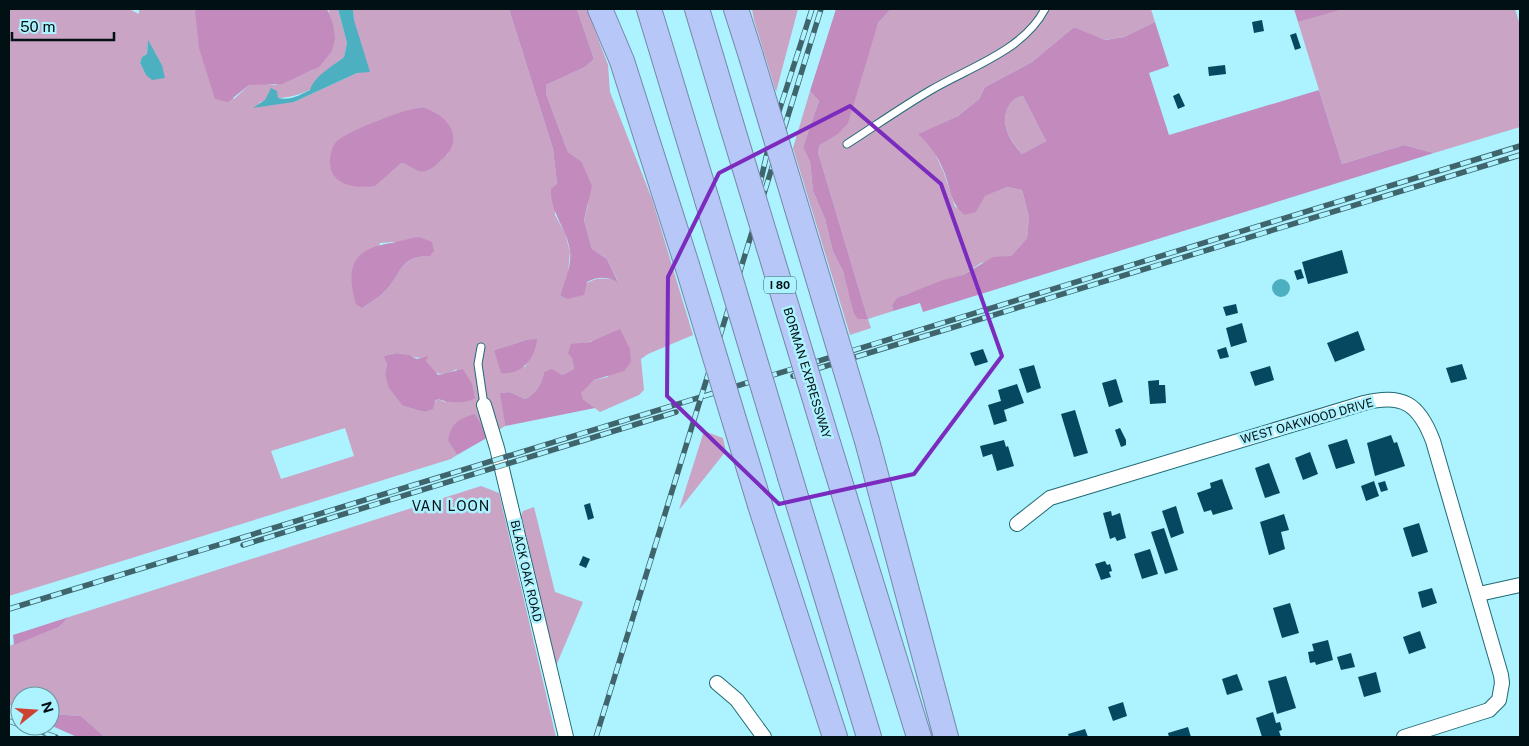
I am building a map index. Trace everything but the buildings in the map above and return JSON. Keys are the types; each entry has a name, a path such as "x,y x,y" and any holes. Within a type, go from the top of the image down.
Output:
{"highway":[{"path":"600,9 622,61"},
{"path":"607,9 688,265 760,505 835,737"},
{"path":"649,9 870,737"},
{"name":"BORMAN EXPRESSWAY","path":"696,9 919,737"},
{"path":"736,9 867,442 946,737"}],"street":[{"name":"WEST OAKWOOD DRIVE","path":"1017,524 1050,498 1364,403 1383,399 1400,400 1417,411 1429,431 1479,594 1502,683 1495,705 1481,713 1404,737"},
{"name":"BLACK OAK ROAD","path":"484,405 497,448 566,737"},
{"path":"1479,594 1520,585"},
{"path":"717,683 737,700 764,737"}],"lane":[{"path":"847,144 930,90 1017,42 1035,26 1045,9"},
{"path":"481,347 478,364 484,405"}],"highlighted area":[{"path":"850,106 941,184 1002,356 914,474 779,504 667,396 668,277 719,173"}],"shaded area":[{"path":"9,9 129,9 139,14 139,9 197,9 195,12 234,99 249,85 255,83 275,85 313,70 329,11 327,9 338,9 347,43 344,57 320,76 311,89 297,95 258,103 294,102 357,73 353,9 509,9 553,149 557,184 555,215 565,233 570,252 568,273 560,296 567,299 590,281 609,279 618,281 607,259 592,249 584,220 588,205 581,161 568,152 546,94 546,85 585,67 594,59 577,9 587,9 608,65 610,92 652,199 693,335 648,354 641,359 644,390 639,395 600,412 583,399 580,393 594,380 608,377 600,339 580,344 571,344 574,369 562,375 544,372 538,388 525,399 510,392 501,393 505,426 485,439 486,433 448,441 457,455 451,459 9,596","holes":["148,41 162,65 146,75 140,63 142,57 147,54","423,107 436,113 448,154 426,171 401,163 336,178 330,166 376,123","394,242 430,256 420,257 407,262 384,292 362,308 380,243","526,340 530,358 525,367 494,350","397,353 423,358 427,357 426,361 429,366 439,374 457,369 445,402 438,399 424,412 403,406 385,374 387,364 383,356","345,428 354,456 281,479 271,451"]},
{"path":"197,9 327,9 333,24 335,38 332,51 319,67 282,84 249,85 228,102 215,99 199,48 195,11"},
{"path":"509,9 577,9 594,59 585,67 546,85 546,94 568,152 581,161 592,186 584,220 592,249 607,259 618,282 603,278 591,280 587,282 584,295 567,299 560,296 569,268 570,251 566,235 551,198 551,189 557,184 553,149"},
{"path":"752,9 798,9 776,92 754,20"},
{"path":"836,9 891,9 878,23 848,123 837,135 820,145 818,152 868,319 858,319 854,314 843,271 833,252 825,219 813,191 810,162 803,147 819,101 810,91"},
{"path":"891,9 1151,9 1155,22 1124,37 1104,40 1074,27 1032,62 985,87 979,99 958,116 919,134 932,147 944,173 955,207 976,212 984,196 1007,187 1022,190 1029,217 1027,238 1011,256 981,263 963,275 904,295 892,305 893,311 868,319 818,152 820,145 837,135 878,23"},
{"path":"1294,9 1339,9 1339,10 1298,22"},
{"path":"1339,9 1515,9 1520,25 1520,127 1434,153 1404,145 1342,164 1298,22"},
{"path":"1155,22 1169,66 1149,73 1169,135 1319,90 1342,164 1404,145 1434,153 923,312 920,303 893,311 892,305 897,298 943,280 963,275 993,257 1011,256 1027,238 1029,217 1022,190 1007,187 985,196 976,212 965,215 956,206 937,157 918,134 958,116 979,99 985,87 1032,62 1074,27 1105,40 1124,37","holes":["1023,96 1046,141 1022,154 1018,149 1010,137 1005,124 1007,110 1014,100"]},
{"path":"810,91 819,101 803,147 810,162 813,191 825,219 833,252 843,271 849,292 868,319 871,328 850,335 793,148"},
{"path":"1023,96 1046,141 1022,154 1010,137 1005,124 1005,117 1011,102"},
{"path":"423,107 441,116 452,130 452,146 447,154 433,167 423,172 401,163 375,186 367,187 351,186 338,180 333,175 330,159 333,147 337,141 378,121 404,111"},
{"path":"419,237 432,242 434,251 430,256 420,257 407,262 387,289 375,299 362,308 356,304 352,270 355,262 361,255 368,249"},
{"path":"620,329 630,349 631,362 624,371 594,380 581,393 583,399 595,408 505,426 500,393 510,392 525,399 538,388 544,372 552,369 562,375 574,369 572,358 568,353 571,344 590,342"},
{"path":"537,339 533,353 526,364 515,371 501,373 494,350 526,340"},
{"path":"397,353 409,355 417,359 428,356 426,361 438,375 463,369 472,384 475,398 457,402 438,399 435,401 433,409 424,412 403,406 389,388 385,374 387,364 383,356"},
{"path":"475,414 486,433 485,439 457,455 448,441 451,430 460,420"},
{"path":"704,431 723,438 726,451 679,510"},
{"path":"481,486 499,493 556,737 105,737 81,716 60,715 60,686 10,686 9,705 9,646 59,627 69,617"},
{"path":"534,507 555,592 583,602 553,673 520,518 523,511"},
{"path":"69,617 59,627 14,645 13,635"},
{"path":"60,715 81,716 105,737 77,737 60,729"}],"water":[{"path":"338,9 353,9 354,20 370,72 357,73 294,102 253,108 265,100 271,88 277,91 278,98 282,99 295,97 310,90 315,80 344,57 347,43"},
{"path":"148,40 162,65 165,78 152,80 146,75 140,63 142,57 147,54"},
{"path":"1277,279 1285,279 1290,284 1288,295 1277,297 1272,292 1272,284"}],"railway":[{"path":"759,188 771,136 812,9"},
{"path":"596,737 821,9"},
{"path":"9,609 1520,146"},
{"path":"793,376 1520,155"},
{"path":"243,545 676,412"}],"district":[{"name":"VAN LOON","path":"451,506"}]}
